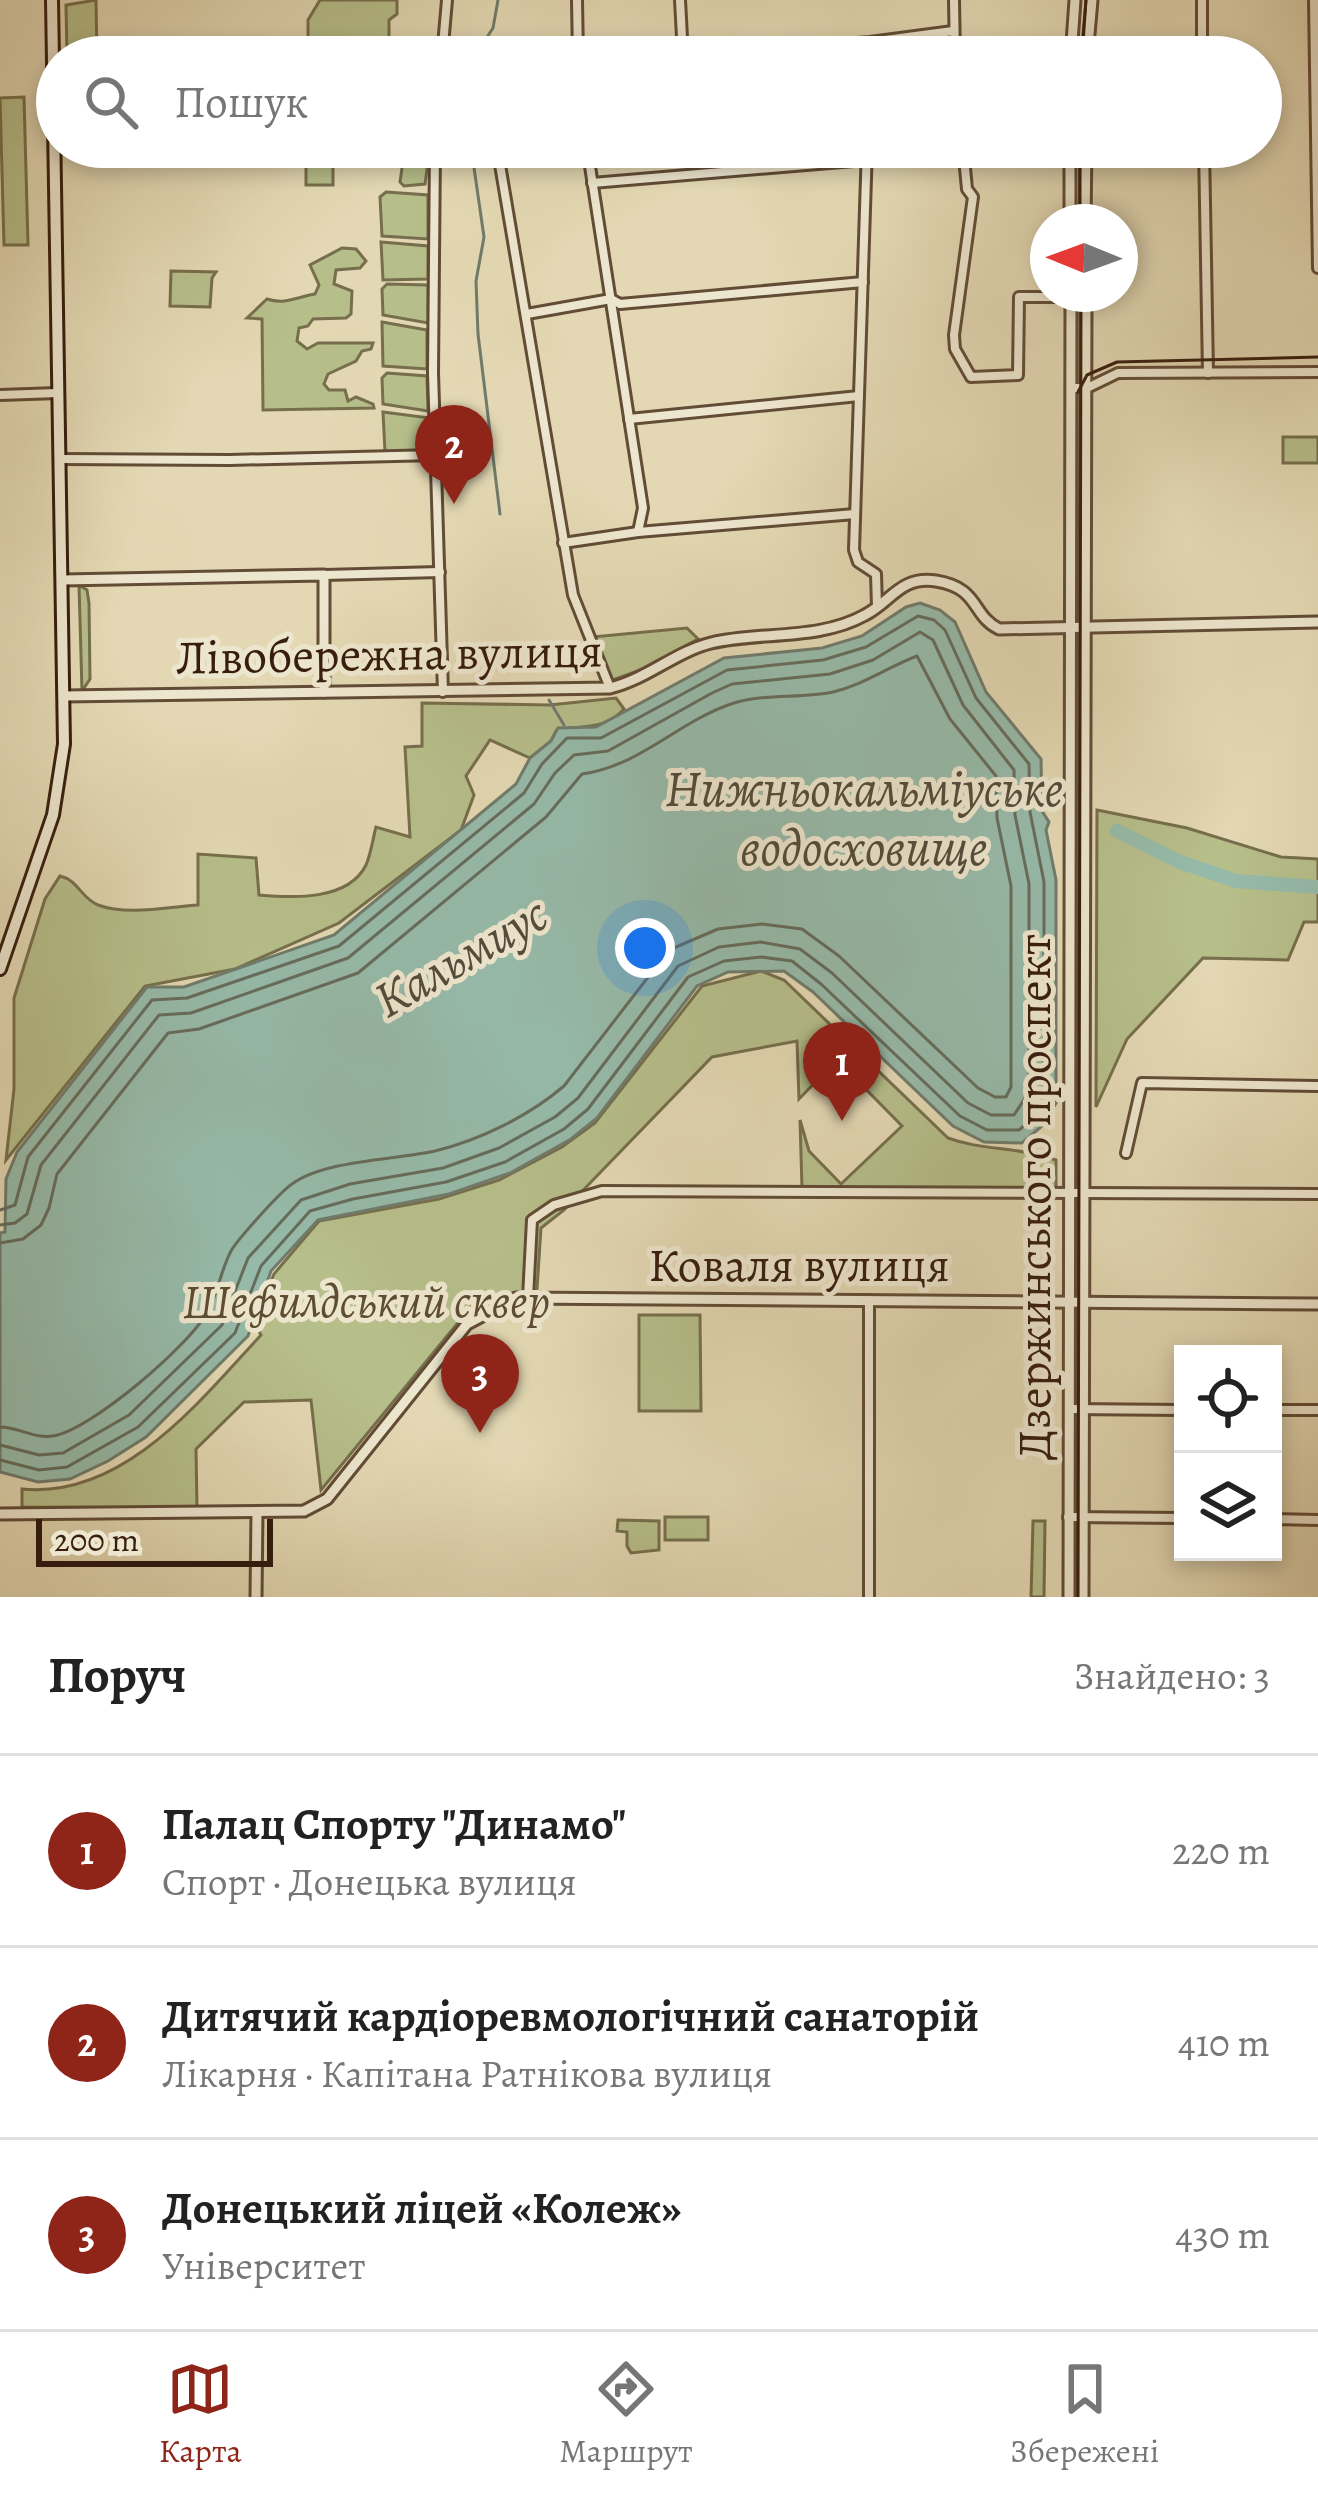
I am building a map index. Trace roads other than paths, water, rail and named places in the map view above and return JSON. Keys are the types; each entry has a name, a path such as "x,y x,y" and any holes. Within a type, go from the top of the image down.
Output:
{"main road":[{"path":"52,0 53,36"},
{"path":"0,969 62,772 55,168"}],"street":[{"path":"444,36 447,0"},
{"path":"578,0 578,36"},
{"path":"680,0 681,36"},
{"path":"953,36 954,0"},
{"path":"1072,36 1075,0"},
{"path":"1089,36 1092,0"},
{"path":"1202,0 1202,36"},
{"path":"1314,0 1318,268"},
{"path":"915,36 953,31"},
{"path":"435,168 443,693"},
{"path":"501,168 562,543 573,595 610,688"},
{"path":"590,168 643,508 638,532"},
{"path":"592,183 771,168"},
{"path":"866,168 855,559 876,574 877,607"},
{"path":"965,168 967,189 973,196 955,350 971,376 1018,375 1019,297 1030,297"},
{"path":"1070,168 1070,204"},
{"path":"1085,204 1086,168"},
{"path":"1204,168 1208,373"},
{"path":"527,314 610,299 620,304 862,282"},
{"name":"Дзержинського проспект","path":"1069,1597 1071,312"},
{"name":"Дзержинського проспект","path":"1083,1597 1086,312"},
{"path":"1073,388 1088,388 1118,374 1318,372"},
{"path":"0,395 60,393"},
{"path":"629,419 859,396"},
{"path":"61,459 436,455"},
{"path":"562,543 855,514"},
{"path":"63,580 440,572"},
{"path":"324,575 324,692"},
{"name":"Лівобережна вулиця","path":"64,697 610,688 646,676 709,643 824,629 861,617 908,582 936,581 969,595 994,627 1071,630 1318,622"},
{"path":"1126,1154 1142,1083 1318,1086"},
{"path":"0,1514 304,1511 327,1499 467,1324 504,1303 528,1298 532,1220 580,1195 719,1190 1318,1194"},
{"name":"Коваля вулиця","path":"528,1298 1318,1304"},
{"path":"868,1597 869,1300"},
{"path":"1069,1409 1174,1410"},
{"path":"1282,1410 1318,1410"},
{"path":"256,1597 257,1512"},
{"path":"1068,1517 1174,1518"},
{"path":"1282,1519 1318,1520"}],"water":[{"name":"Нижньокальміуське водосховище","path":"920,603 955,622 986,692 1041,759 1042,811 1049,822 1046,830 1056,880 1056,1103 1042,1126 1022,1143 984,1142 953,1126 813,992 784,971 728,972 697,986 597,1118 571,1139 510,1173 449,1194 318,1220 271,1271 248,1336 146,1437 70,1479 38,1482 0,1472 0,1233 5,1232 6,1179 17,1152 147,987 184,987 334,935 516,784 530,758 551,741 558,728 596,727 724,658 822,648 862,636"}],"waterway":[{"path":"488,36 498,0"},
{"path":"474,168 484,237 476,281 478,334 500,514"},
{"path":"549,700 564,725"},
{"path":"1117,831 1180,862 1236,881 1318,887"}],"tram line":[{"path":"1083,36 1086,0"},
{"path":"1080,168 1080,204"},
{"path":"1078,1597 1081,312"},
{"path":"1078,392 1087,375 1117,362 1318,357"}],"place":[{"name":"Дитячий кардіоревмологічний санаторій","path":"454,504"},
{"name":"Палац Спорту \"Динамо\"","path":"842,1121"},
{"name":"Донецький ліцей «Колеж»","path":"480,1433"}],"water label":[{"name":"Кальмиус","path":"460,956"}],"park label":[{"name":"Шефилдський сквер","path":"366,1300"}]}
